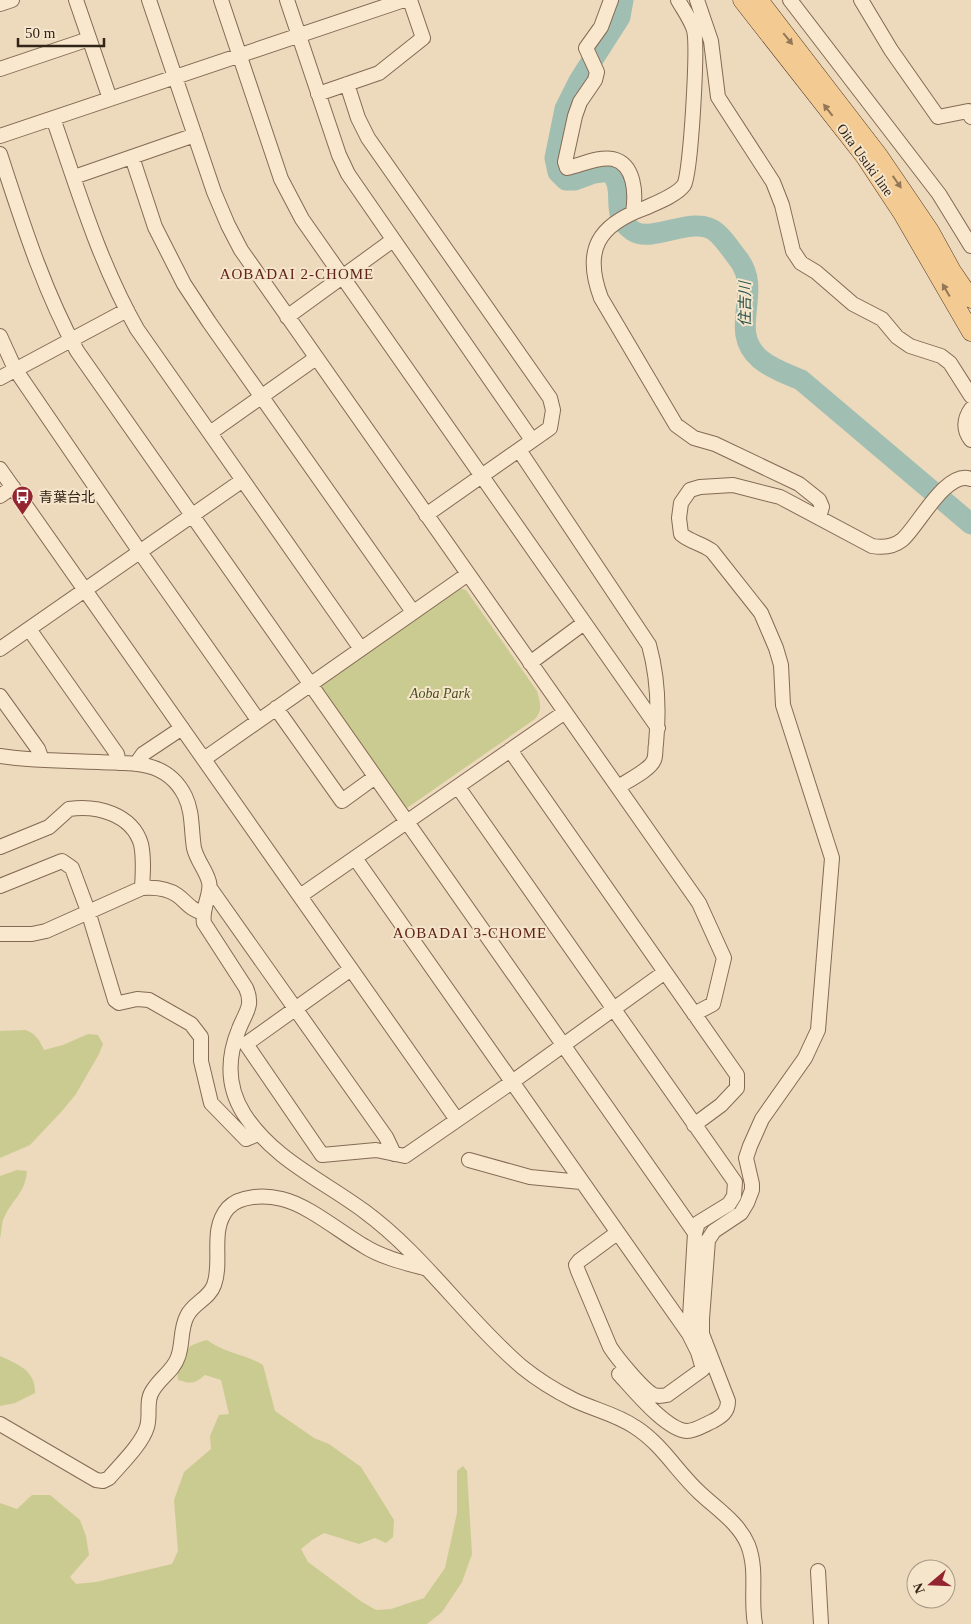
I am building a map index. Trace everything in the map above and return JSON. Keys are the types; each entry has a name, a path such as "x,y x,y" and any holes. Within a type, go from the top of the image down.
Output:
{"main road":[{"name":"Oita Usuki line","path":"742,0 865,157 902,213 971,332"},
{"name":"Oita Usuki line","path":"759,0 879,156 930,230 952,271 971,299"}],"street":[{"path":"0,4 12,0"},
{"path":"76,0 110,99"},
{"path":"149,0 214,192 241,250 699,904 724,958 713,1004 694,1014"},
{"path":"221,0 281,179 302,219 658,728"},
{"path":"287,0 339,155 348,174 532,440"},
{"path":"0,136 404,0"},
{"path":"318,94 379,73 423,38 410,0"},
{"path":"611,0 601,27 586,48 597,72 595,80 580,102 575,116 565,162 567,168 601,159 613,159 624,164 630,172 633,186 635,202 631,214"},
{"path":"678,0 694,29 696,55 689,162 684,185 665,200 631,214 605,231 595,247 592,264 594,279 600,298 676,425 694,438 715,444 799,484 820,500 822,507 819,517"},
{"path":"698,0 711,41 718,97 773,182 782,206 793,251 801,263 816,272 853,304 882,319 897,337 910,346 941,356 950,363 971,396"},
{"path":"790,0 939,194 971,246"},
{"path":"861,0 891,50 938,117 968,111 971,116"},
{"path":"0,68 89,39"},
{"path":"347,84 358,118 368,138 550,398 553,410 550,428 426,515"},
{"path":"53,118 99,252 127,310 149,346 361,649"},
{"path":"74,177 195,135"},
{"path":"0,154 35,259 77,351 695,1233"},
{"path":"132,157 155,227 184,284 413,612"},
{"path":"287,317 393,240"},
{"path":"0,378 127,310"},
{"path":"0,336 15,369 258,720"},
{"path":"210,434 316,358"},
{"path":"971,409 965,425 971,440"},
{"path":"519,450 649,645 654,663 658,728 654,759 650,766 618,787"},
{"path":"0,469 457,1120"},
{"path":"619,1374 666,1421 682,1429 692,1430 712,1422 721,1417 728,1408 728,1401 702,1334 708,1240 714,1231 741,1213 747,1203 752,1190 746,1158 750,1146 762,1119 805,1058 818,1030 832,858 784,705 781,666 776,648 761,613 712,551 702,544 689,542 681,534 679,518 681,503 690,490 700,487 733,484 780,497 872,546 884,548 901,541 942,491 956,481 967,478 971,480"},
{"path":"0,649 243,480"},
{"path":"0,496 13,487"},
{"path":"204,759 468,574"},
{"path":"530,663 584,623"},
{"path":"29,629 117,754 119,763"},
{"path":"537,732 547,721 552,708 552,701 545,684"},
{"path":"0,696 38,749 42,760"},
{"path":"276,708 342,801 375,777"},
{"path":"300,896 565,712"},
{"path":"136,764 143,754 182,728"},
{"path":"510,750 737,1075 737,1088 721,1105 694,1125"},
{"path":"0,756 42,760 136,764 149,766 167,774 174,780 180,788 190,811 197,856 209,882 210,888 203,913 206,928 250,996 250,1002 230,1058 230,1073 237,1102 258,1134 279,1153 364,1211 392,1235 522,1367 547,1385 575,1400 619,1417 638,1428 660,1447 688,1480 736,1525 748,1546 754,1570 753,1604 755,1624"},
{"path":"458,787 734,1182 734,1196 729,1204 698,1223 695,1233 688,1334"},
{"path":"0,847 49,827 69,809 93,809 113,813 133,828 139,838 142,857 142,888"},
{"path":"355,858 688,1334 698,1352 703,1369 667,1395 660,1396 650,1393 617,1357 610,1347 576,1265 578,1261 617,1233"},
{"path":"0,886 62,861 72,868 88,911 115,1000 119,1003 137,999 149,1000 191,1024 201,1037 201,1061 211,1103 246,1139 258,1134"},
{"path":"283,872 299,884 312,885 323,880"},
{"path":"0,934 32,934 46,931 142,888 152,887 170,891 190,908 203,913"},
{"path":"210,888 386,1137 394,1154"},
{"path":"351,969 246,1044 322,1156 376,1150 404,1156 512,1082 665,972"},
{"path":"469,1160 530,1177 582,1182"},
{"path":"0,1424 96,1480 103,1481 109,1478 143,1437 147,1427 148,1406 151,1394 177,1361 186,1316 192,1308 208,1295 214,1285 218,1271 217,1242 220,1224 227,1210 238,1201 247,1198 273,1198 292,1202 344,1232 364,1246 427,1269"},
{"path":"818,1571 821,1624"}],"green space":[{"name":"Aoba Park","path":"459,588 466,590 537,691 540,709 535,719 407,808 401,806 320,690 322,683"},
{"path":"26,1030 37,1038 44,1050 63,1045 88,1034 98,1035 103,1044 76,1094 62,1111 30,1145 0,1158 0,1031"},
{"path":"17,1170 27,1171 26,1179 21,1191 4,1218 0,1238 0,1176"},
{"path":"207,1340 220,1348 263,1365 275,1411 314,1438 329,1444 361,1467 394,1520 393,1537 386,1543 375,1538 359,1544 324,1533 301,1549 308,1562 362,1602 376,1610 391,1609 424,1598 445,1568 457,1513 457,1471 463,1466 467,1471 472,1554 462,1582 442,1612 427,1624 0,1624 0,1503 17,1509 32,1495 50,1495 80,1520 86,1536 89,1555 70,1577 76,1584 96,1582 172,1564 178,1551 174,1500 184,1472 211,1449 210,1436 219,1415 229,1414 221,1380 205,1375 193,1382 178,1380 178,1368 187,1349 196,1343"},
{"path":"0,1356 25,1369 35,1385 35,1393 15,1403 0,1406"}],"waterway":[{"name":"住吉川","path":"623,0 620,17 579,81 565,109 555,158 558,172 566,180 575,180 594,173 609,171 615,178 618,186 621,217 625,224 633,231 641,234 651,234 697,226 708,228 717,233 739,260 745,272 748,285 746,336 751,348 760,359 801,380 971,524"}],"place":[{"name":"青葉台北","path":"23,516"}],"district":[{"name":"AOBADAI 2-CHOME","path":"297,274"},
{"name":"AOBADAI 3-CHOME","path":"470,933"}]}
